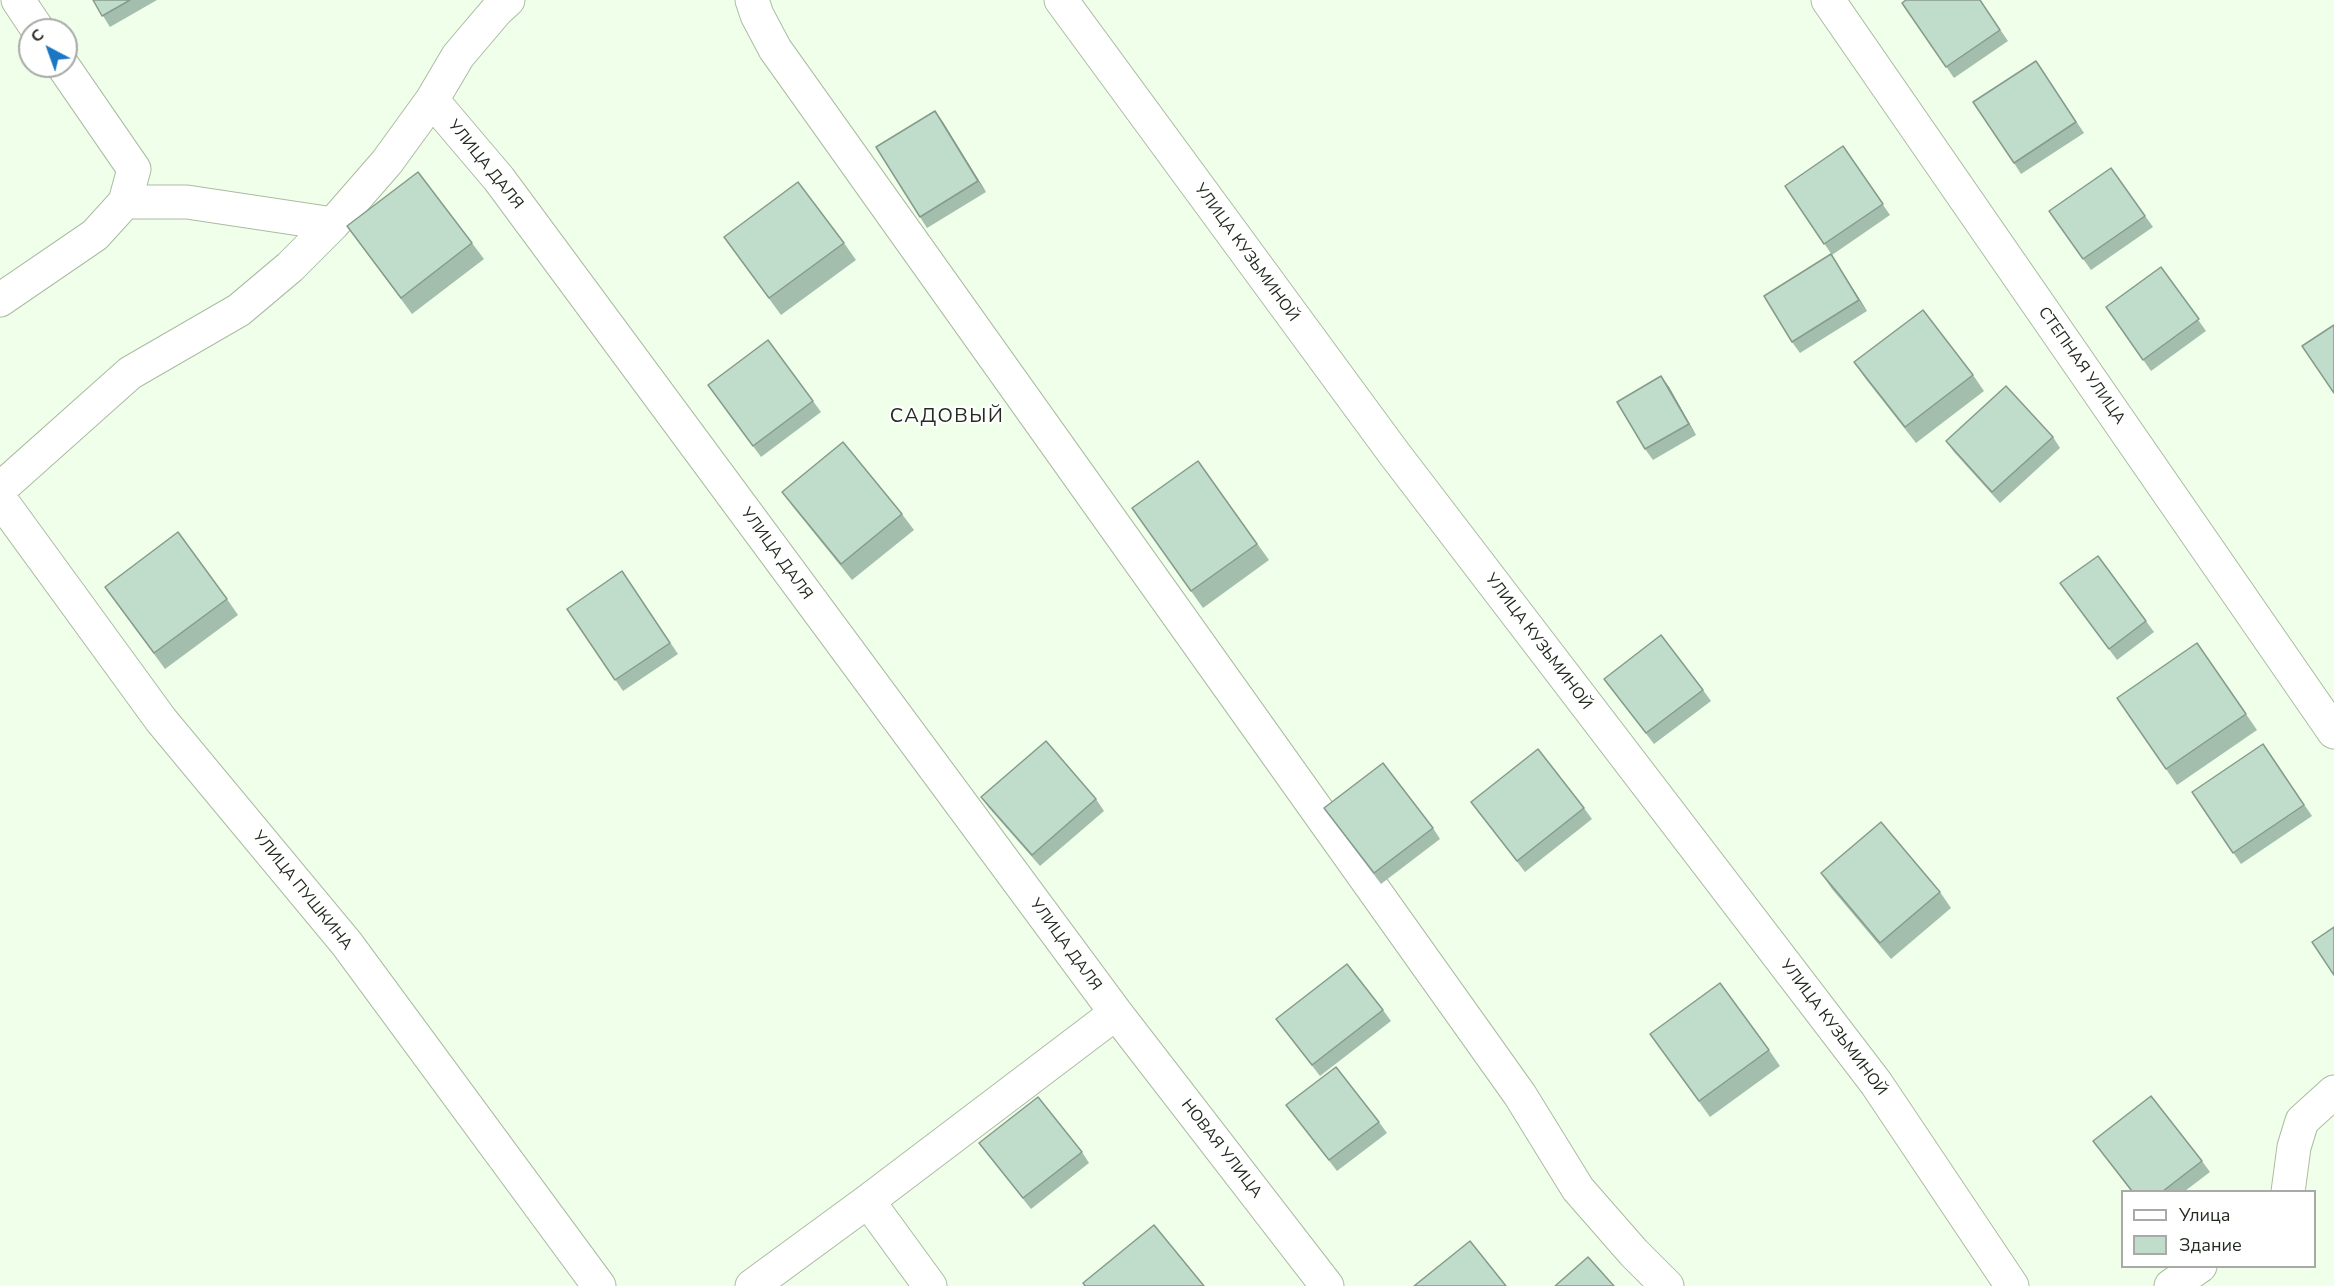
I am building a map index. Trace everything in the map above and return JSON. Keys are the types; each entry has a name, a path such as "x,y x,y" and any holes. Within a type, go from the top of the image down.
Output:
{"street":[{"path":"18,0 30,18"},
{"path":"0,489 130,373 239,310 290,267 333,224 387,162 432,100 458,56 508,0"},
{"path":"752,0 757,15 775,49 1520,1095 1578,1189 1634,1253 1667,1286"},
{"name":"УЛИЦА КУЗЬМИНОЙ","path":"1061,0 1393,452 1876,1083 2012,1286"},
{"name":"СТЕПНАЯ УЛИЦА","path":"1828,0 2334,732"},
{"path":"0,300 95,235 125,202 134,169 71,78"},
{"name":"УЛИЦА ДАЛЯ","path":"432,100 499,179 1116,1013"},
{"path":"125,202 187,202 333,224"},
{"name":"УЛИЦА ПУШКИНА","path":"0,499 160,720 347,944 599,1286"},
{"path":"752,1286 1116,1013"},
{"name":"НОВАЯ УЛИЦА","path":"1116,1013 1327,1286"},
{"path":"2288,1190 2294,1147 2302,1121 2334,1092"},
{"path":"868,1201 930,1286"},
{"path":"2170,1286 2197,1268"}],"building":[{"path":"93,0 130,0 102,16"},
{"path":"1906,0 1980,0 2000,30 1946,67 1902,3"},
{"path":"2036,61 2076,122 2014,163 1973,102"},
{"path":"935,111 978,181 920,217 876,147"},
{"path":"1843,146 1883,204 1824,244 1785,186"},
{"path":"2111,168 2145,216 2083,259 2049,211"},
{"path":"418,172 472,243 401,298 347,226"},
{"path":"798,182 844,243 769,298 724,237"},
{"path":"1831,254 1859,300 1792,342 1764,296"},
{"path":"2161,267 2199,319 2143,360 2106,307"},
{"path":"1923,310 1973,375 1905,427 1854,362"},
{"path":"2334,325 2334,393 2302,346"},
{"path":"768,340 813,401 753,446 708,385"},
{"path":"1661,376 1689,424 1645,449 1617,402"},
{"path":"2006,386 2053,437 1992,492 1946,441"},
{"path":"843,442 902,514 841,564 782,492"},
{"path":"1198,461 1257,544 1191,591 1132,508"},
{"path":"178,532 227,599 154,653 105,587"},
{"path":"2098,556 2146,621 2109,649 2060,583"},
{"path":"622,571 670,643 615,680 567,609"},
{"path":"1661,635 1703,690 1646,733 1604,679"},
{"path":"2197,643 2246,714 2166,769 2117,698"},
{"path":"1046,741 1096,799 1032,855 981,797"},
{"path":"2263,744 2304,805 2233,853 2192,792"},
{"path":"1538,749 1584,808 1517,861 1471,802"},
{"path":"1383,763 1433,828 1374,873 1324,808"},
{"path":"1881,822 1940,892 1880,943 1821,873"},
{"path":"2334,927 2334,975 2312,942"},
{"path":"1347,964 1383,1010 1312,1065 1276,1019"},
{"path":"1720,983 1769,1050 1699,1101 1650,1034"},
{"path":"1336,1067 1379,1122 1329,1160 1286,1105"},
{"path":"2151,1096 2202,1161 2164,1190 2131,1190 2093,1141"},
{"path":"1038,1097 1082,1152 1023,1198 979,1143"},
{"path":"1154,1225 1204,1286 1085,1286 1083,1283"},
{"path":"1470,1241 1506,1286 1414,1286"},
{"path":"1588,1257 1614,1286 1555,1286"}],"district":[{"name":"САДОВЫЙ","path":"947,417"}]}
